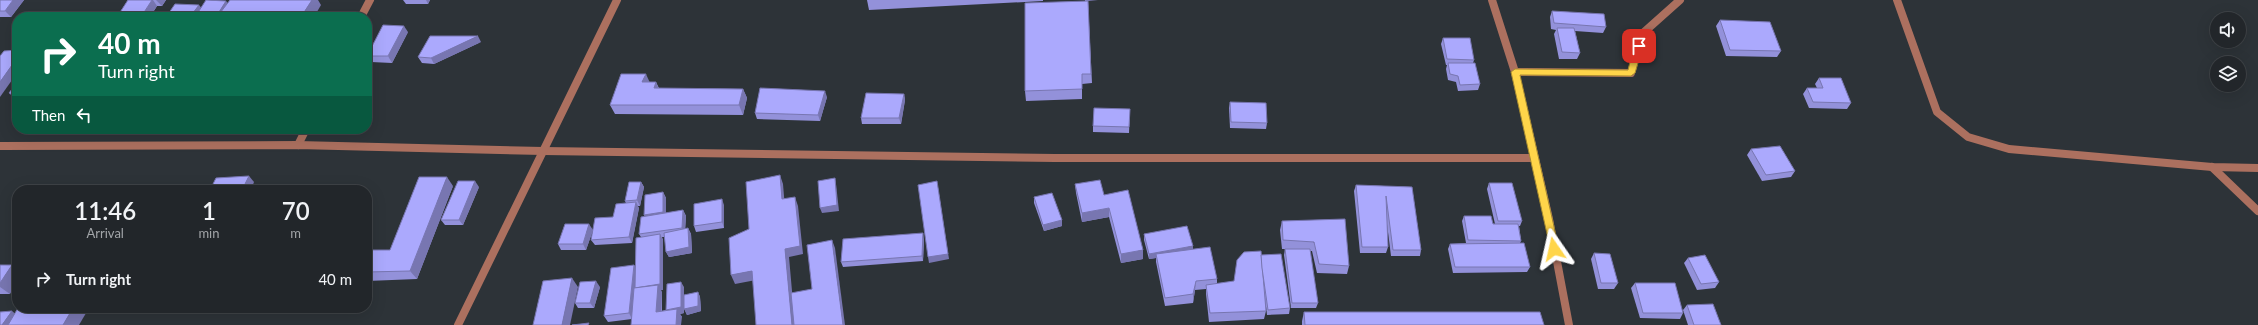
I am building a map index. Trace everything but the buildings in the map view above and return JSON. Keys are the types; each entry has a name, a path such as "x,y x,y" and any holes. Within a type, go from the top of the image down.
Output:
{"street":[{"path":"364,12 370,0"},
{"path":"458,325 617,0"},
{"path":"1492,0 1515,72 1533,158 1549,219 1569,325"},
{"path":"1515,72 1631,73 1642,33 1680,0"},
{"path":"1897,0 1937,112 1968,137 2009,149 2212,167 2258,168"},
{"path":"298,145 304,134"},
{"path":"0,146 298,145 543,151 1055,158 1533,158"},
{"path":"2212,167 2258,212"}],"route":[{"path":"1554,249 1549,219 1533,158 1515,72 1631,73 1639,46"}]}
